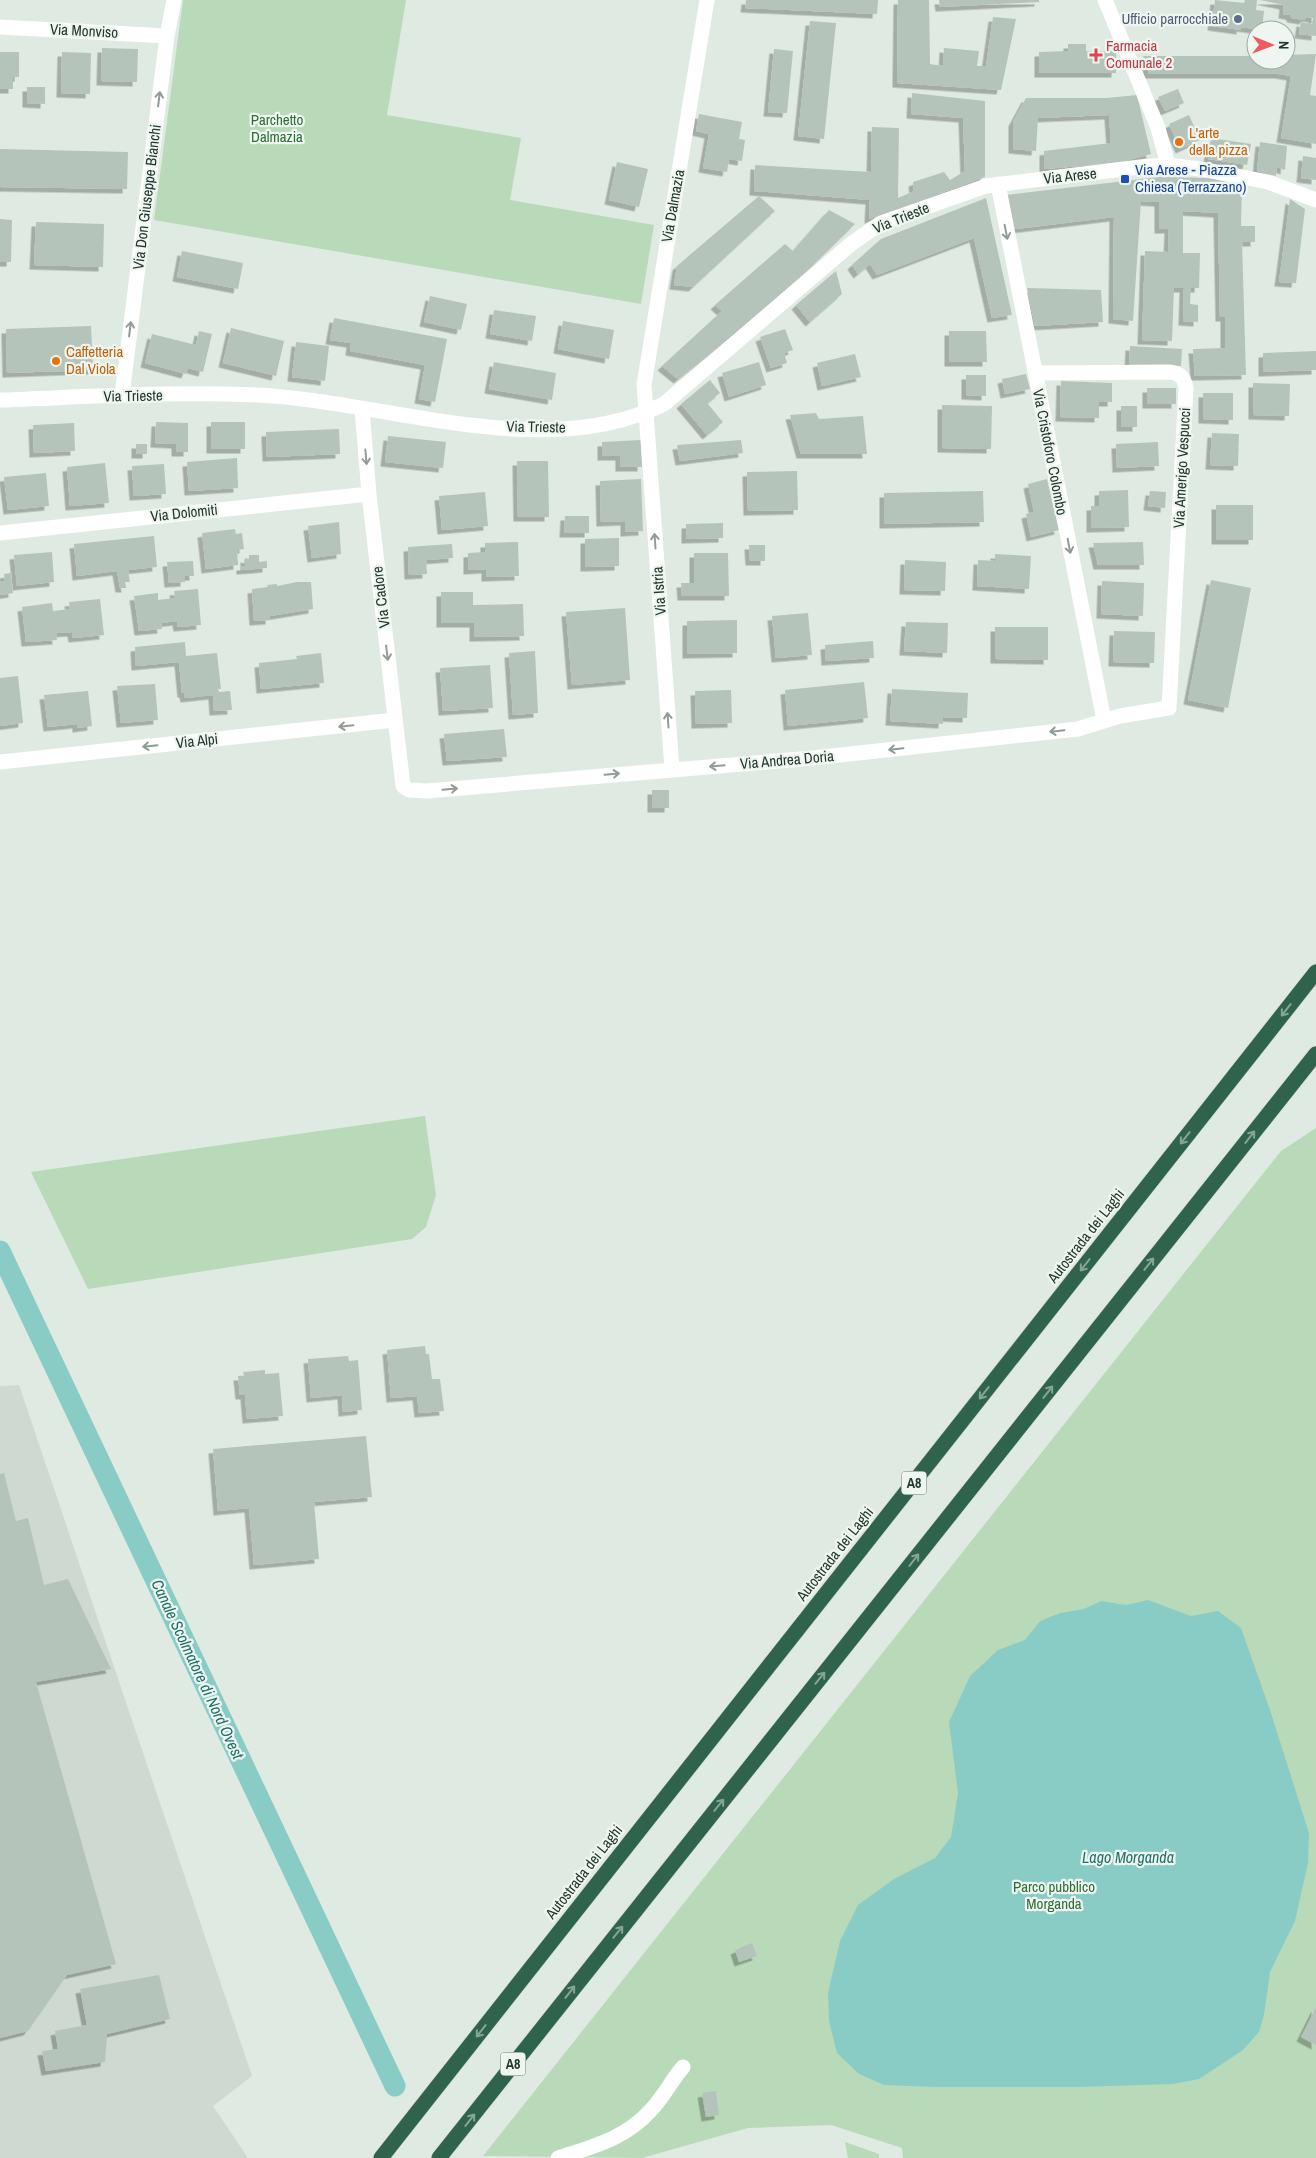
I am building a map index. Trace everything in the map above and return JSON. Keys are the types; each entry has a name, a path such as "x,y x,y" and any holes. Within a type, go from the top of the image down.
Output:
{"highway":[{"name":"Autostrada dei Laghi","path":"381,2158 1316,972"},
{"name":"A8","path":"439,2158 1316,1054"}],"street":[{"name":"Via Don Giuseppe Bianchi","path":"122,395 167,36 174,0"},
{"name":"Via Dalmazia","path":"647,413 644,385 647,353 708,0"},
{"path":"1105,3 1158,128 1168,165"},
{"name":"Via Monviso","path":"0,27 167,36"},
{"name":"Via Arese","path":"998,184 1168,165 1202,169 1268,182 1316,200"},
{"name":"Via Trieste","path":"0,400 122,395 257,395 317,401 362,409 524,430 598,426 647,413 664,404 851,244 875,226 998,184"},
{"name":"Via Cristoforo Colombo","path":"998,184 1104,720"},
{"name":"Via Amerigo Vespucci","path":"1035,373 1176,372 1185,381 1169,708"},
{"name":"Via Cadore","path":"362,409 369,494 403,786"},
{"name":"Via Istria","path":"647,413 672,769"},
{"name":"Via Dolomiti","path":"0,533 369,494"},
{"name":"Via Andrea Doria","path":"403,786 409,790 427,791 813,758 1068,730 1104,720 1169,708"},
{"name":"Via Alpi","path":"0,762 395,720"},
{"path":"558,2158 603,2144 635,2126 650,2112 683,2068"}],"shaded area":[{"path":"19,1385 252,2076 213,2106 248,2158 0,2158 0,1386"}],"green space":[{"name":"Parchetto Dalmazia","path":"183,0 406,0 387,115 521,138 510,200 654,225 641,304 154,220"},
{"path":"425,1116 436,1195 426,1227 412,1239 88,1289 31,1172"},
{"name":"Parco pubblico Morganda","path":"1316,1128 1316,2158 903,2158 902,2148 831,2125 748,2128 642,2158 483,2156 1281,1151"},
{"path":"845,2142 879,2154 879,2158 848,2158"}],"water":[{"name":"Lago Morganda","path":"1148,1600 1191,1616 1218,1611 1241,1628 1270,1710 1309,1833 1308,1863 1295,1921 1270,1972 1264,2015 1259,2032 1243,2050 1199,2079 1173,2084 1079,2087 936,2087 884,2085 859,2074 837,2053 829,2021 828,1993 840,1941 858,1905 894,1879 935,1858 951,1837 958,1793 949,1722 970,1676 998,1650 1025,1640 1040,1621 1060,1613 1084,1609 1101,1601 1126,1605"}],"building":[{"path":"746,0 878,0 877,14 745,8"},
{"path":"898,0 929,0 930,64 943,66 944,48 979,51 977,66 986,66 993,17 1016,19 1001,90 897,83"},
{"path":"939,0 1039,0 1039,2 940,7"},
{"name":"Ufficio parrocchiale","path":"1215,0 1244,3 1245,0 1257,0 1256,10 1264,11 1263,20 1246,20 1246,28 1241,27 1241,30 1212,26"},
{"path":"1260,0 1316,0 1316,36 1299,34 1301,22 1312,24 1313,18 1306,17 1304,20 1292,18 1290,15 1283,14 1284,5"},
{"path":"810,21 836,23 824,139 798,136"},
{"path":"1068,44 1086,44 1086,51 1116,51 1116,73 1039,73 1039,52 1068,51"},
{"path":"102,48 138,49 137,82 101,81"},
{"path":"774,49 793,51 787,113 768,112"},
{"path":"0,52 19,52 19,77 13,77 13,89 0,89"},
{"path":"62,52 91,53 90,94 61,93"},
{"path":"1316,54 1310,95 1316,96 1316,144 1281,138 1291,76 1279,74 1149,74 1143,56 1246,56 1246,70 1296,70 1296,55"},
{"path":"27,87 45,87 45,104 27,103"},
{"path":"1178,89 1184,103 1165,111 1158,97"},
{"path":"912,93 985,101 985,177 869,219 870,200 754,191 755,165 871,172 872,127 899,128 898,198 914,191 913,182 944,172 950,180 965,171 963,118 911,114"},
{"path":"1137,95 1151,154 1116,163 1044,169 1044,151 1111,143 1109,115 1038,118 1036,151 1013,149 1013,122 1026,98 1107,98"},
{"path":"699,114 742,122 739,139 745,140 742,161 729,159 727,172 703,168 709,134 696,131"},
{"path":"1189,115 1200,140 1180,149 1169,124"},
{"path":"1211,138 1251,144 1247,165 1208,159"},
{"path":"1260,142 1287,146 1285,170 1277,167 1276,176 1257,171"},
{"path":"0,149 128,152 127,189 0,187"},
{"path":"1303,156 1316,158 1316,180 1301,178"},
{"path":"617,162 648,169 639,207 609,200"},
{"path":"1159,177 1211,178 1242,186 1241,226 1255,226 1255,242 1242,242 1246,375 1195,376 1193,349 1225,348 1225,317 1220,317 1218,213 1183,211 1183,253 1200,253 1199,288 1191,288 1190,304 1198,305 1198,322 1183,321 1184,288 1174,288 1172,341 1142,340 1145,251 1168,252 1169,229 1159,229 1159,202 1141,201 1133,321 1113,319 1114,217 1015,229 1006,195"},
{"path":"759,196 775,211 693,287 674,285 677,266"},
{"path":"986,198 1012,315 992,318 974,238 877,275 870,264 858,274 852,265 881,239"},
{"path":"1290,199 1305,209 1296,283 1279,282"},
{"path":"829,210 855,224 810,268 741,329 678,379 662,366 722,311 715,305 785,244 793,251"},
{"path":"0,219 12,220 11,262 0,262"},
{"path":"36,222 104,224 103,267 34,265"},
{"path":"182,251 243,263 238,289 177,277"},
{"path":"836,271 842,294 810,322 796,305"},
{"path":"1027,288 1101,290 1103,322 1035,326"},
{"path":"430,296 467,304 461,330 424,322"},
{"path":"494,310 536,316 532,341 490,334"},
{"path":"334,318 447,339 435,402 419,399 425,365 350,351 351,343 330,340"},
{"path":"563,321 614,330 609,359 558,349"},
{"path":"91,326 93,370 7,373 6,329"},
{"path":"231,328 284,341 276,376 223,363"},
{"path":"785,329 793,350 784,353 787,363 771,368 760,337"},
{"path":"199,331 212,334 203,372 188,368 186,374 145,363 152,334 196,345"},
{"path":"949,331 986,331 987,362 949,362"},
{"path":"296,342 329,346 325,381 292,377"},
{"path":"1130,346 1182,349 1181,366 1129,364"},
{"path":"1316,351 1316,370 1263,372 1263,353"},
{"path":"855,354 861,377 822,386 817,363"},
{"path":"494,362 556,373 552,400 489,389"},
{"path":"759,362 766,385 729,397 722,373"},
{"path":"1026,374 1030,389 1005,394 1002,379"},
{"path":"966,375 986,375 986,396 966,395"},
{"path":"710,380 720,393 707,403 723,422 707,435 681,404"},
{"path":"1061,381 1112,383 1112,402 1099,402 1099,418 1060,417"},
{"path":"1253,383 1290,384 1289,416 1253,415"},
{"path":"1147,388 1176,388 1176,404 1147,404"},
{"path":"1203,393 1233,393 1233,420 1203,419"},
{"path":"942,405 992,406 991,449 942,448"},
{"path":"1121,406 1137,406 1137,427 1121,427"},
{"path":"816,413 819,419 863,416 867,454 801,454 790,415"},
{"path":"156,422 188,423 188,452 176,452 176,444 155,443"},
{"path":"211,422 245,422 245,449 211,449"},
{"path":"74,423 75,451 34,453 33,425"},
{"path":"339,429 340,454 267,457 266,432"},
{"path":"1212,433 1239,434 1238,466 1210,465"},
{"path":"388,436 446,442 443,468 385,462"},
{"path":"641,440 642,467 620,467 620,456 602,456 602,442"},
{"path":"741,440 743,453 680,461 677,445"},
{"path":"1158,442 1159,466 1117,468 1116,444"},
{"path":"136,444 147,444 147,454 136,454"},
{"path":"237,458 238,488 189,491 187,462"},
{"path":"517,461 548,461 549,517 518,517"},
{"path":"105,463 109,503 70,506 67,467"},
{"path":"164,464 166,494 134,496 132,466"},
{"path":"797,471 798,510 748,511 747,472"},
{"path":"46,473 49,506 8,510 4,477"},
{"path":"641,479 643,531 625,532 625,521 601,522 600,481"},
{"path":"1047,479 1059,530 1031,537 1026,514 1034,512 1028,484"},
{"path":"1128,490 1129,527 1091,528 1091,506 1099,506 1099,491"},
{"path":"983,491 984,522 884,524 884,493"},
{"path":"1150,491 1166,492 1165,508 1148,506"},
{"path":"485,492 488,526 442,530 439,496"},
{"path":"1216,505 1253,505 1253,540 1216,540"},
{"path":"565,516 589,516 589,533 564,533"},
{"path":"339,522 341,554 312,558 308,526"},
{"path":"723,523 723,538 686,539 686,524"},
{"path":"235,529 236,534 242,533 244,549 237,550 238,565 206,569 202,533"},
{"path":"154,536 157,567 128,570 130,582 125,582 126,588 120,588 117,571 77,576 74,544"},
{"path":"619,538 619,566 585,567 585,539"},
{"path":"518,542 519,576 486,577 486,569 468,570 468,553 485,552 485,543"},
{"path":"1143,542 1144,565 1098,565 1093,543"},
{"path":"452,544 453,558 426,560 427,574 409,575 408,547"},
{"path":"749,545 765,545 765,561 750,561"},
{"path":"52,552 54,582 17,586 14,555"},
{"path":"694,553 728,553 729,596 682,596 681,583 694,583"},
{"path":"995,554 1031,556 1029,589 977,586 978,560 995,561"},
{"path":"249,555 259,555 259,562 267,561 267,568 241,570 241,566 245,566 245,558 249,559"},
{"path":"905,560 946,562 945,591 904,590"},
{"path":"193,561 194,576 185,576 185,582 169,583 167,562"},
{"path":"11,573 13,593 0,595 0,581 5,581 4,574"},
{"path":"1211,580 1251,588 1228,708 1188,700"},
{"path":"1102,581 1144,583 1143,616 1101,614"},
{"path":"297,582 311,582 313,609 270,616 270,620 254,621 252,589 268,587 267,585 277,584 277,586"},
{"path":"198,589 201,625 178,627 177,621 161,623 162,629 139,631 134,596 158,593 158,600 175,598 174,591"},
{"path":"441,592 473,592 473,605 523,604 524,636 474,637 474,623 441,623"},
{"path":"100,599 104,635 73,638 72,632 56,633 57,640 26,642 22,607 52,603 53,611 70,609 69,602"},
{"path":"625,608 630,680 572,685 566,612"},
{"path":"808,613 812,655 776,658 772,616"},
{"path":"737,620 737,653 687,654 687,621"},
{"path":"906,622 948,623 947,653 904,651"},
{"path":"995,627 1048,627 1048,660 995,659"},
{"path":"1114,631 1155,632 1154,663 1113,662"},
{"path":"873,641 874,658 826,661 825,645"},
{"path":"185,642 186,656 217,653 221,689 218,689 219,692 230,691 232,710 214,711 213,695 185,698 184,693 182,693 179,662 136,666 135,647"},
{"path":"535,651 538,713 513,715 509,653"},
{"path":"321,653 324,683 261,689 259,663 297,659 296,656"},
{"path":"490,665 493,708 443,711 440,668"},
{"path":"18,676 23,723 0,726 0,678"},
{"path":"864,682 868,718 788,726 785,690"},
{"path":"155,684 158,720 121,723 117,686"},
{"path":"892,689 968,693 967,718 943,717 943,724 890,721"},
{"path":"731,690 732,723 696,724 695,691"},
{"path":"88,691 92,726 77,728 77,724 48,727 44,695"},
{"path":"504,729 507,757 447,761 444,734"},
{"path":"652,790 669,790 669,808 652,808"},
{"path":"425,1346 426,1354 429,1354 432,1379 440,1379 444,1411 419,1413 417,1396 391,1398 387,1350"},
{"path":"348,1356 349,1361 358,1360 362,1410 343,1412 342,1395 311,1398 308,1359"},
{"path":"265,1370 265,1374 279,1373 283,1416 247,1419 245,1395 240,1395 238,1376 244,1376 243,1372"},
{"path":"366,1436 372,1497 314,1502 319,1559 254,1565 249,1508 218,1511 213,1449"},
{"path":"4,1473 16,1521 28,1518 44,1585 68,1579 111,1669 36,1682 116,1964 67,1975 28,2031 0,2038 0,1474"},
{"path":"752,1943 757,1956 739,1962 735,1950"},
{"path":"159,1975 170,2019 107,2034 105,2062 46,2071 42,2051 58,2049 55,2031 87,2025 80,1989"},
{"path":"1316,2007 1316,2045 1301,2037"},
{"path":"716,2091 719,2115 706,2117 702,2093"}],"waterway":[{"name":"Canale Scolmatore di Nord Ovest","path":"0,1251 395,2086"}],"place":[{"name":"Ufficio parrocchiale","path":"1238,19"},
{"name":"Farmacia Comunale 2","path":"1096,55"},
{"name":"L'arte della pizza","path":"1179,142"},
{"name":"Via Arese - Piazza Chiesa (Terrazzano)","path":"1125,179"},
{"name":"Caffetteria Dal Viola","path":"56,361"}]}
